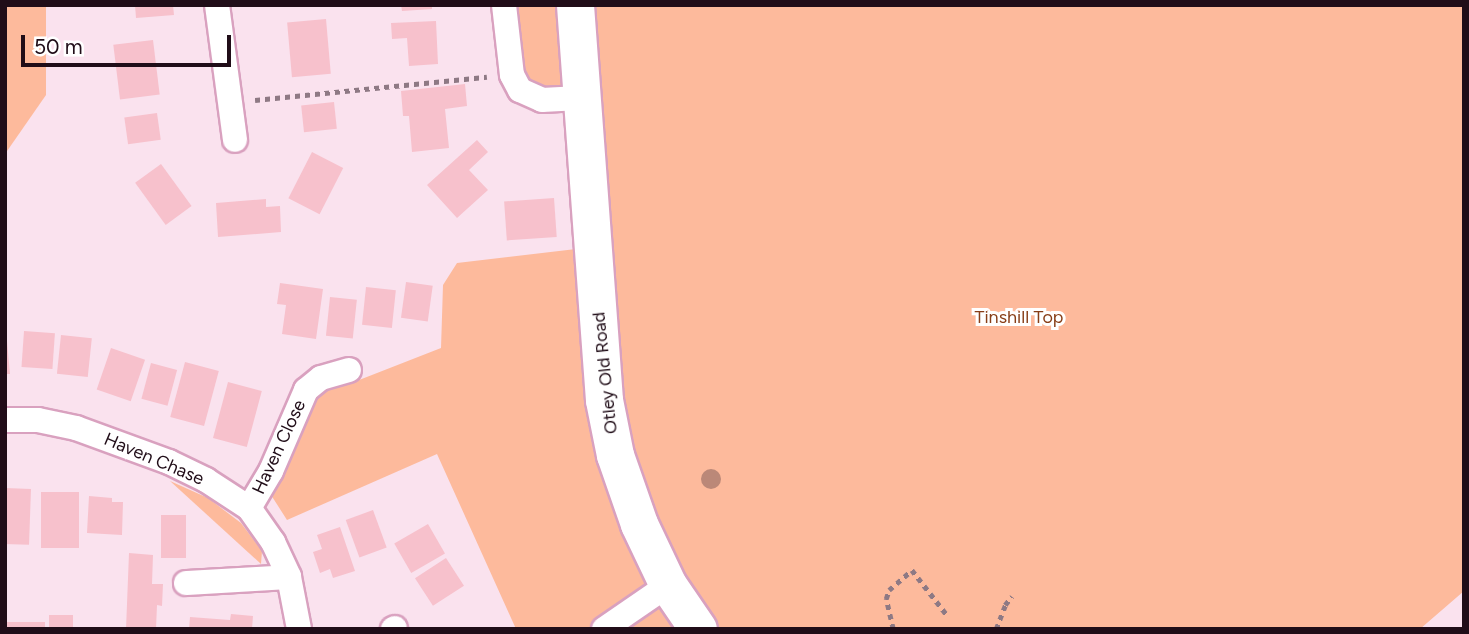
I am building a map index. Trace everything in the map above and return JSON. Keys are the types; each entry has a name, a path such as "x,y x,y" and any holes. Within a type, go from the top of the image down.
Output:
{"street":[{"path":"217,5 234,140"},
{"path":"505,5 512,75 520,90 530,97 542,100 580,98"},
{"name":"Otley Old Road","path":"575,5 604,400 615,455 639,524 668,585 698,629"},
{"name":"Haven Close","path":"249,509 271,471 306,390 321,378 349,370"},
{"name":"Haven Chase","path":"5,420 38,420 88,432 169,462 206,480 249,509 273,542 289,577 299,629"},
{"path":"186,583 289,577"},
{"path":"604,629 668,585"}],"path":[{"path":"230,103 512,75"},
{"path":"893,629 886,599 889,590 912,570 947,615"},
{"path":"996,629 1005,605 1012,596"}],"green space":[{"path":"5,5 46,5 46,95 5,154"},
{"name":"Tinshill Top","path":"504,5 1464,5 1464,591 1420,629 516,629 437,454 287,520 264,484 299,405 349,370 354,382 441,348 443,285 457,263 593,247 580,98 530,97"},
{"path":"170,481 208,498 241,523 262,551 261,564"}],"building":[{"path":"135,5 173,5 174,15 136,18"},
{"path":"401,5 432,5 432,9 402,11"},
{"path":"326,19 331,74 292,77 287,22"},
{"path":"436,21 438,64 409,66 407,38 392,39 391,23"},
{"path":"153,40 160,95 120,99 113,45"},
{"path":"465,84 467,106 445,109 449,148 412,152 409,116 403,116 401,91"},
{"path":"334,102 337,129 304,132 301,105"},
{"path":"157,113 161,140 128,144 124,118"},
{"path":"477,140 488,152 469,170 488,190 457,218 427,185"},
{"path":"312,152 343,168 320,214 288,198"},
{"path":"161,164 192,206 166,225 135,183"},
{"path":"554,198 557,237 507,240 504,201"},
{"path":"266,199 266,207 280,206 281,232 218,237 216,203"},
{"path":"406,282 433,286 428,321 401,318"},
{"path":"280,283 323,289 316,339 282,334 286,305 277,304"},
{"path":"366,287 396,290 392,328 362,325"},
{"path":"330,297 357,300 353,339 326,336"},
{"path":"24,331 55,333 52,369 21,367"},
{"path":"61,335 92,338 88,377 57,374"},
{"path":"7,341 10,374 5,374"},
{"path":"111,348 145,360 131,401 97,390"},
{"path":"185,362 219,371 204,426 170,417"},
{"path":"151,363 177,370 168,406 141,399"},
{"path":"228,382 262,391 247,447 213,438"},
{"path":"5,488 31,489 29,545 5,544"},
{"path":"41,492 79,492 79,548 41,548"},
{"path":"89,496 123,502 122,535 87,533"},
{"path":"373,510 387,548 359,558 346,520"},
{"path":"161,515 186,515 186,558 161,558"},
{"path":"428,524 445,553 411,573 394,544"},
{"path":"340,527 355,571 333,578 330,569 320,573 313,552 322,549 317,535"},
{"path":"129,553 153,555 152,584 163,584 162,606 157,605 156,629 126,629"},
{"path":"446,558 464,586 433,606 415,578"},
{"path":"231,614 253,616 252,629 189,629 190,617 230,620"},
{"path":"49,615 73,615 73,629 49,629"},
{"path":"5,622 45,622 45,629 5,629"}]}
